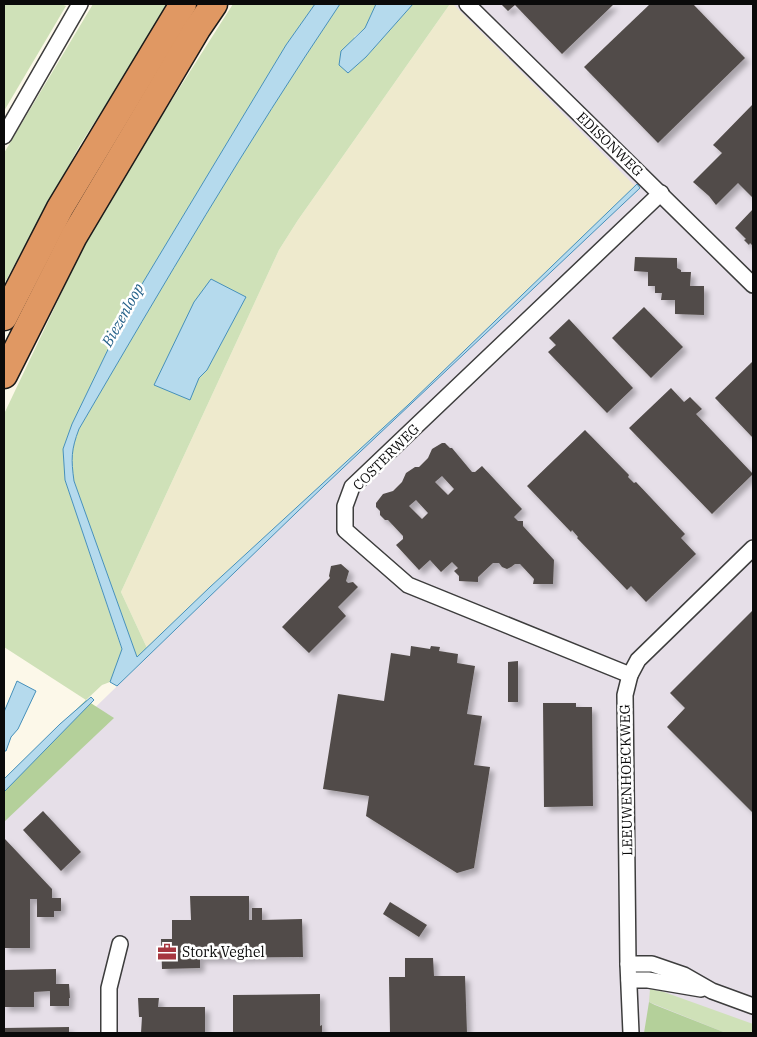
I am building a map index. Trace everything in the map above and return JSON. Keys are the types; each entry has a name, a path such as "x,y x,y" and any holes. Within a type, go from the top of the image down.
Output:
{"highway":[{"path":"4,317 60,208 183,4"},
{"path":"4,376 74,236 192,37 214,4"}],"street":[{"path":"4,136 80,4"},
{"name":"EDISONWEG","path":"467,4 753,285"},
{"name":"COSTERWEG","path":"630,675 408,585 345,530 345,506 352,487 661,193"},
{"name":"LEEUWENHOECKWEG","path":"631,1033 628,964 624,695 630,675 638,660 753,548"},
{"path":"109,1033 109,988 120,944"},
{"path":"628,964 652,964 684,975 712,991 753,1006"},
{"path":"629,980 648,980 712,991"}],"shaded area":[{"path":"449,4 753,4 753,1033 4,1033 4,796 629,189"},
{"path":"450,4 453,4 635,186 408,405 210,587 147,648 121,592 279,250 298,220"}],"green space":[{"path":"4,4 61,4 66,6 4,111"},
{"path":"93,4 170,4 80,145 4,284 4,153"},
{"path":"233,4 315,4 286,45 130,304 72,424 63,449 65,480 122,650 110,682 102,685 86,700 4,647 4,414 81,252 131,164"},
{"path":"340,4 376,4 365,28 354,37 366,57 413,4 450,4 298,220 279,250 121,592 147,648 137,657 74,481 72,460 74,443 79,429 174,268","holes":["246,297 207,370 199,378 155,384 173,347"]},
{"path":"86,700 114,718 4,822 4,779"},
{"path":"650,989 664,992 753,1024 753,1033 726,1033 649,1002"},
{"path":"649,1002 655,1005 726,1033 644,1033"}],"water":[{"path":"315,4 340,4 206,214 79,429 74,443 72,460 74,481 137,657 210,587 408,405 637,184 640,188 325,485 117,686 110,682 122,649 65,480 63,449 72,424 130,304 286,45"},
{"path":"376,4 413,4 366,57 348,73 339,65 341,51 365,28"},
{"path":"211,279 246,297 207,370 199,378 190,400 154,385 194,302"},
{"path":"17,681 36,691 18,729 11,737 6,751 4,751 4,712"},
{"path":"91,697 94,700 4,792 4,779 60,724"}],"building":[{"path":"501,4 614,4 562,54 515,5 508,11"},
{"path":"650,4 693,4 745,58 658,143 584,67"},
{"path":"753,104 753,196 738,183 716,205 693,182 722,153 713,145"},
{"path":"753,209 753,246 744,240 746,239 735,228"},
{"path":"635,257 677,258 677,268 681,272 691,272 690,286 704,286 704,315 675,314 675,300 661,300 662,293 655,293 655,286 648,286 648,272 634,271"},
{"path":"644,307 683,347 651,378 612,338"},
{"path":"569,319 633,388 607,413 548,352 556,345 549,338"},
{"path":"753,361 753,438 715,398"},
{"path":"671,388 684,402 690,397 702,409 696,414 753,474 712,514 629,428"},
{"path":"585,430 629,475 628,477 634,483 636,482 685,534 681,538 696,554 646,602 631,586 627,590 577,538 572,530 571,532 527,486"},
{"path":"445,443 452,448 472,472 475,472 482,466 522,509 514,517 518,521 523,521 523,526 554,560 553,584 533,584 534,579 520,564 515,564 507,569 499,563 493,563 478,577 478,582 459,581 459,576 454,571 458,568 452,562 441,572 430,560 419,570 396,545 403,539 403,536 388,520 385,520 380,515 376,503 383,494 393,491 402,482 406,473 415,467 419,467 428,458 432,449","holes":["442,476 454,489 448,495 435,482","416,500 428,513 422,519 409,506"]},
{"path":"341,564 349,571 346,581 348,583 353,582 358,587 338,607 346,616 309,653 282,627 330,578 331,566"},
{"path":"753,610 753,813 667,727 685,708 670,693"},
{"path":"411,646 430,649 431,646 440,647 439,651 458,654 457,663 475,666 467,714 482,716 474,765 490,767 474,868 457,873 366,816 369,796 323,789 338,694 384,701 391,653 410,656"},
{"path":"518,661 518,702 508,702 508,662"},
{"path":"543,703 576,703 576,707 592,707 593,806 544,807"},
{"path":"43,811 81,852 61,871 23,830"},
{"path":"4,838 52,889 52,898 61,898 61,911 54,911 54,917 37,917 37,899 30,899 30,948 4,948"},
{"path":"190,896 249,896 249,920 252,920 252,908 262,908 262,920 302,919 303,957 200,958 200,968 162,969 161,939 172,939 172,920 191,920"},
{"path":"390,902 427,925 419,937 383,914"},
{"path":"405,958 433,958 434,976 465,976 467,1033 390,1033 389,977 405,977"},
{"path":"56,969 56,984 69,984 69,1006 50,1006 50,991 34,992 34,1007 4,1007 4,970"},
{"path":"320,994 320,1026 322,1025 322,1033 233,1033 233,995"},
{"path":"138,998 159,998 158,1007 205,1007 205,1033 141,1033 142,1017 139,1017"},
{"path":"69,1027 69,1033 4,1033 4,1028"}],"place":[{"name":"Stork Veghel","path":"167,952"}],"water label":[{"name":"Biezenloop","path":"123,315"}]}
